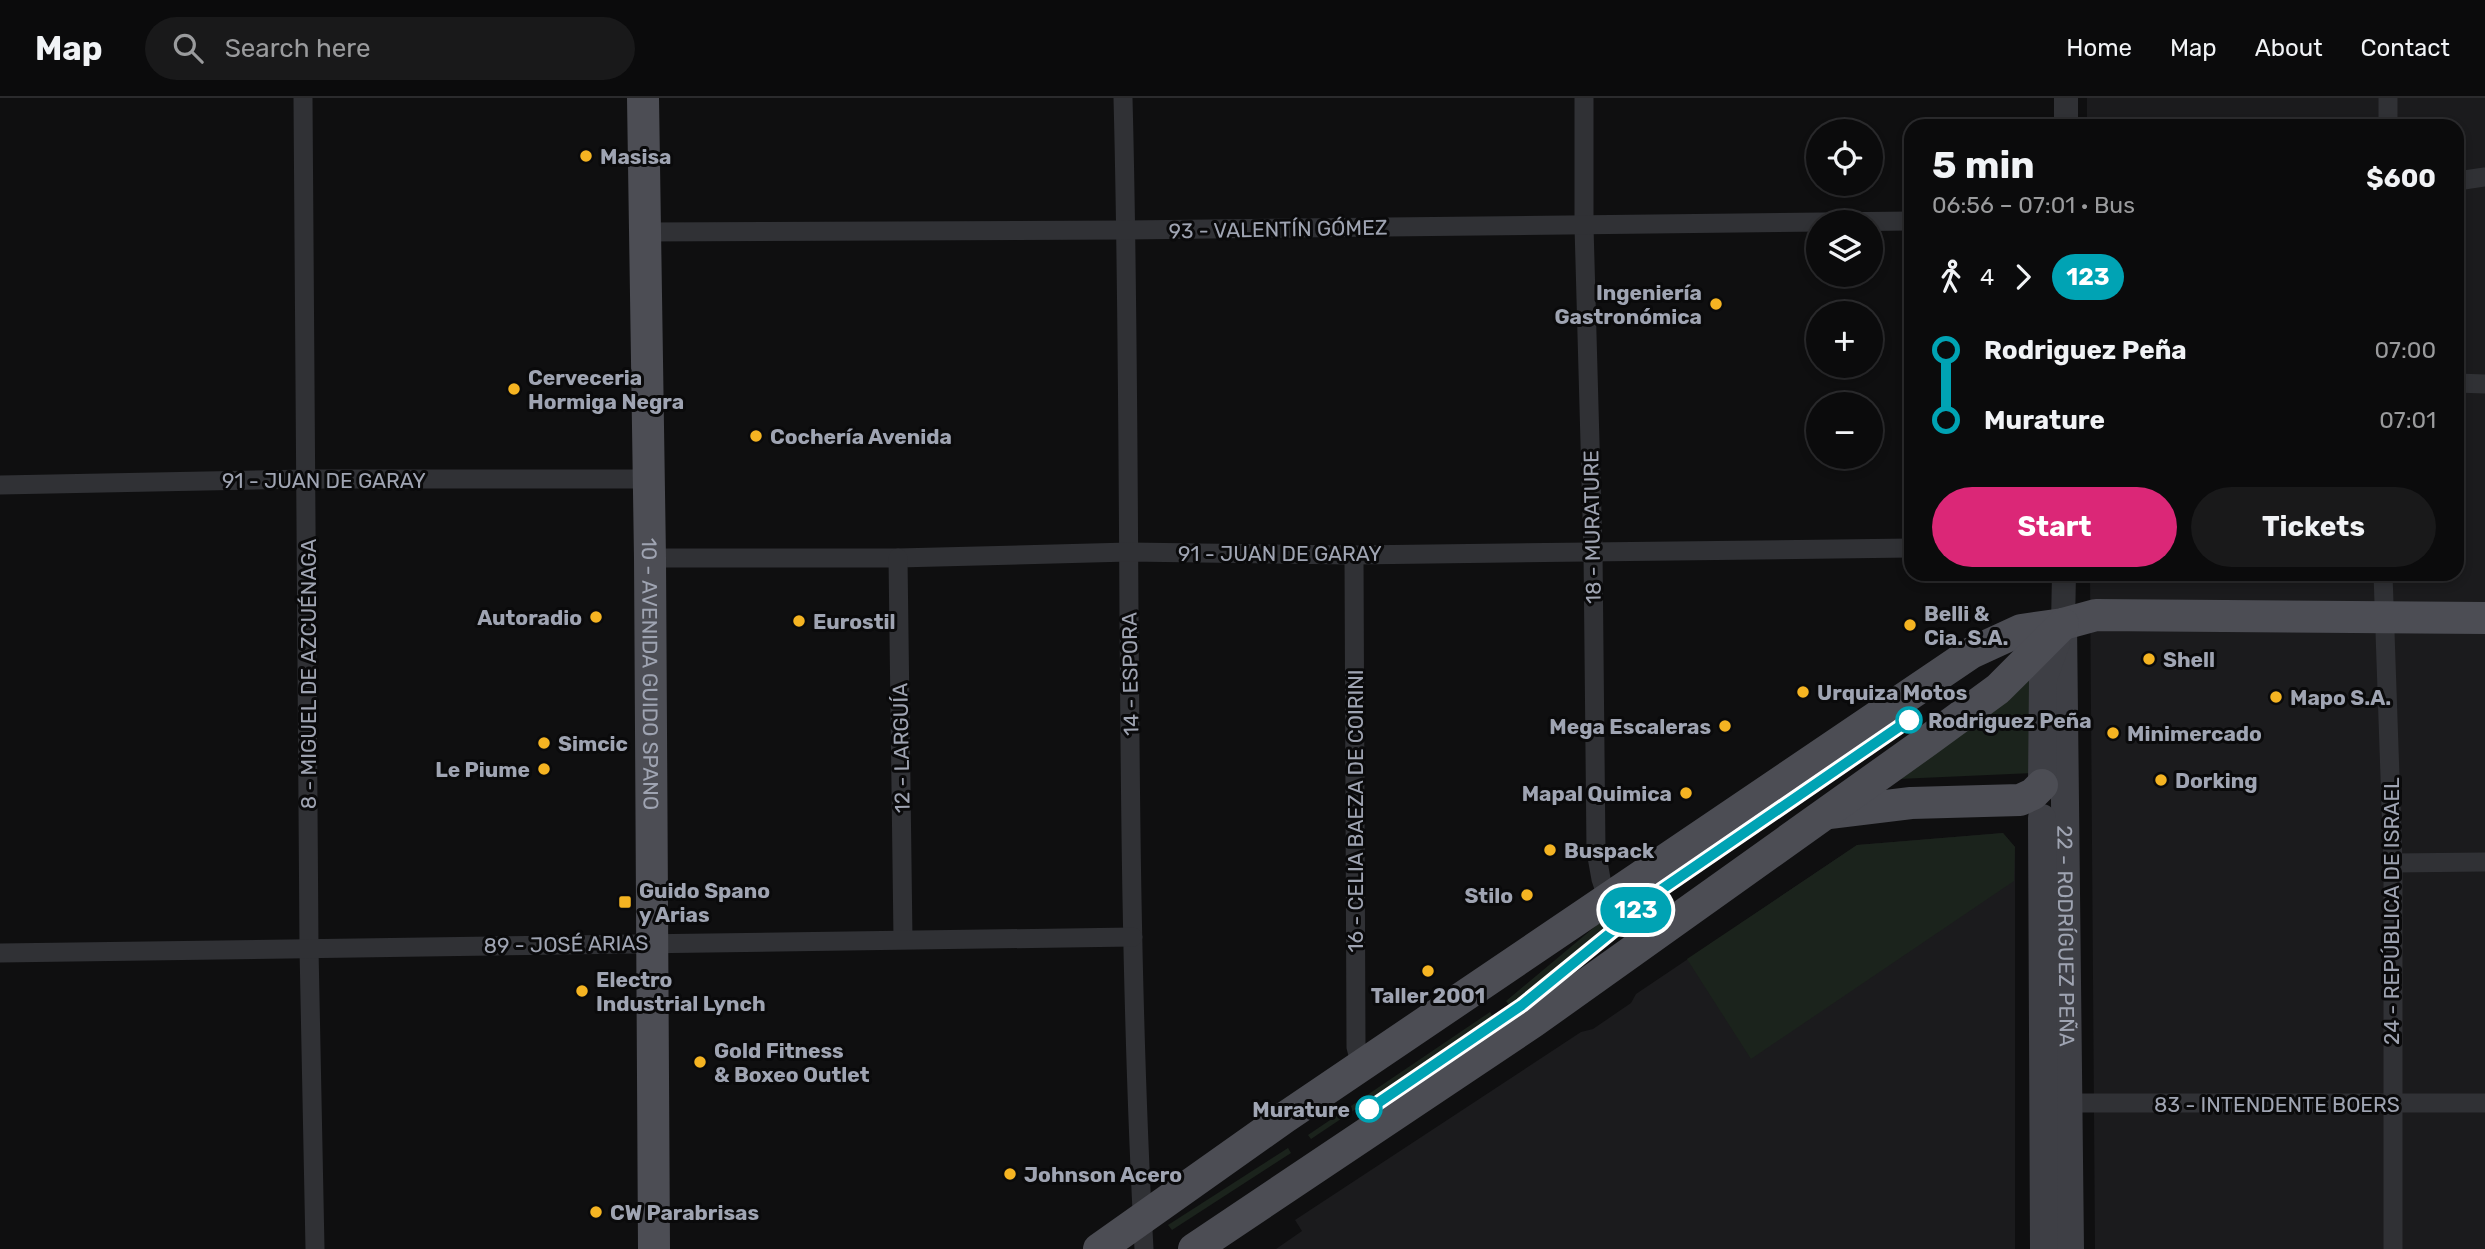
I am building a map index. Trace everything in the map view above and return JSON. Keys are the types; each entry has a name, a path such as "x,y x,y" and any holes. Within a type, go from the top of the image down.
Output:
{"main road":[{"name":"10 - AVENIDA GUIDO SPANO","path":"643,98 650,558 654,1249"},
{"path":"1099,1249 1498,972 1971,653 2021,630 2063,624 2096,615 2485,618"},
{"path":"1194,1249 1533,1022 1824,814 1997,689 2063,624"},
{"name":"22 - RODRÍGUEZ PEÑA","path":"2044,1249 2035,801 2043,679 2063,624"},
{"name":"22 - RODRÍGUEZ PEÑA","path":"2063,624 2070,1249"},
{"path":"1824,814 1911,803 2035,801"}],"street":[{"name":"8 - MIGUEL DE AZCUÉNAGA","path":"303,98 309,948 316,1249"},
{"name":"14 - ESPORA","path":"1123,98 1133,937 1144,1249"},
{"name":"18 - MURATURE","path":"1584,98 1596,852 1608,900 1640,944"},
{"path":"2066,98 2066,119"},
{"path":"2388,98 2388,119"},
{"path":"2464,180 2485,177"},
{"name":"93 - VALENTÍN GÓMEZ","path":"645,232 1126,230 1904,221"},
{"path":"2464,383 2485,384"},
{"name":"91 - JUAN DE GARAY","path":"0,485 307,479 649,479"},
{"name":"91 - JUAN DE GARAY","path":"650,558 898,558 1129,552 1354,555 1904,548"},
{"name":"16 - CELIA BAEZA DE COIRINI","path":"1354,555 1356,1047 1361,1067"},
{"name":"12 - LARGUÍA","path":"898,558 903,939"},
{"name":"22 - RODRÍGUEZ PEÑA","path":"2063,624 2064,581"},
{"name":"24 - REPÚBLICA DE ISRAEL","path":"2383,581 2393,863 2393,1249"},
{"path":"2393,863 2485,862"},
{"name":"89 - JOSÉ ARIAS","path":"0,953 1133,937"},
{"name":"83 - INTENDENTE BOERS","path":"2068,1103 2485,1103"}],"shaded area":[{"path":"2087,98 2485,98 2485,1249 2095,1249 2090,581 2464,581 2464,119 2087,119"},
{"path":"2028,678 2034,685 2033,773 1898,779"},
{"path":"2003,833 2015,847 2015,1249 1276,1249 1302,1231 1295,1220 1581,1032 1593,1029 1631,1003 1636,994 1857,845"},
{"path":"2003,833 2015,847 2014,881 1751,1059 1687,959 1857,845"},
{"path":"1603,920 1607,925 1510,1006 1506,1001"},
{"path":"1490,1012 1493,1017 1311,1139 1308,1135"},
{"path":"1288,1148 1291,1153 1172,1230 1168,1225"}],"bus line":[{"name":"123","path":"1369,1109 1522,1005 1625,921 1649,898 1909,720"}],"place":[{"name":"Masisa","path":"586,156"},
{"name":"Ingeniería Gastronómica","path":"1716,304"},
{"name":"Cerveceria Hormiga Negra","path":"514,389"},
{"name":"Cochería Avenida","path":"756,436"},
{"name":"Autoradio","path":"596,617"},
{"name":"Eurostil","path":"799,621"},
{"name":"Belli & Cia. S.A.","path":"1910,625"},
{"name":"Shell","path":"2149,659"},
{"name":"Urquiza Motos","path":"1803,692"},
{"name":"Mapo S.A.","path":"2276,697"},
{"name":"Rodriguez Peña","path":"1909,720"},
{"name":"Mega Escaleras","path":"1725,726"},
{"name":"Minimercado","path":"2113,733"},
{"name":"Simcic","path":"544,743"},
{"name":"Le Piume","path":"544,769"},
{"name":"Dorking","path":"2161,780"},
{"name":"Mapal Quimica","path":"1686,793"},
{"name":"Buspack","path":"1550,850"},
{"name":"Stilo","path":"1527,895"},
{"name":"Guido Spano y Arias","path":"625,902"},
{"name":"Taller 2001","path":"1428,971"},
{"name":"Electro Industrial Lynch","path":"582,991"},
{"name":"Gold Fitness & Boxeo Outlet","path":"700,1062"},
{"name":"Murature","path":"1369,1109"},
{"name":"Johnson Acero","path":"1010,1174"},
{"name":"CW Parabrisas","path":"596,1212"}]}
